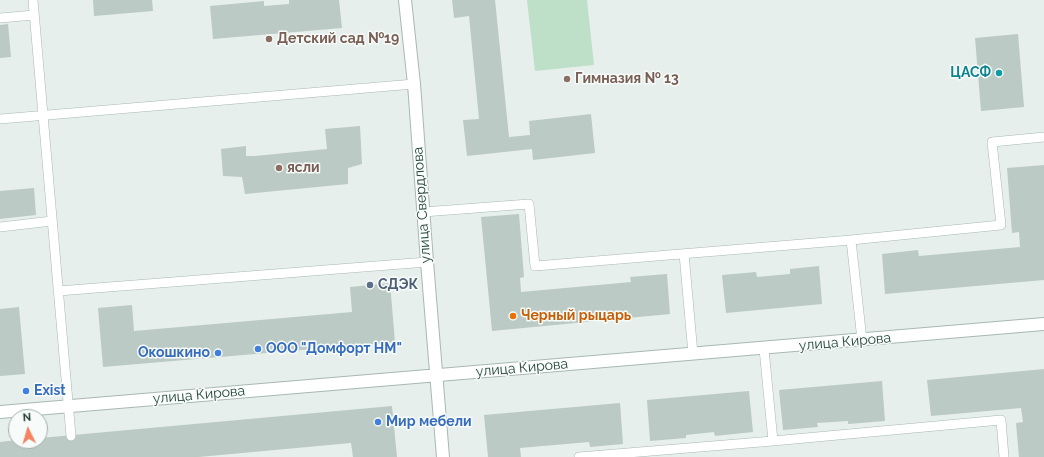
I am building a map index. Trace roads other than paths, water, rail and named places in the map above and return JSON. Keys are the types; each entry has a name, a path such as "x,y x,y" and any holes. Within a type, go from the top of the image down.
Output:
{"street":[{"name":"улица Свердлова","path":"405,0 414,84 426,262 443,457"},
{"name":"улица Кирова","path":"0,412 764,349 1044,324"}],"lane":[{"path":"33,0 71,436"},
{"path":"0,18 34,15"},
{"path":"0,119 414,84"},
{"path":"423,212 529,204 535,266 851,240 1001,225 992,142 1044,137"},
{"path":"0,227 52,221"},
{"path":"851,240 862,340"},
{"path":"684,254 693,354"},
{"path":"58,291 426,262"},
{"path":"764,349 773,441"},
{"path":"579,457 1002,420 1004,457"}],"place":[{"name":"Детский сад №19","path":"269,39"},
{"name":"ЦАСФ","path":"999,73"},
{"name":"Гимназия № 13","path":"567,79"},
{"name":"ясли","path":"279,168"},
{"name":"СДЭК","path":"370,285"},
{"name":"Черный рыцарь","path":"513,316"},
{"name":"ООО \"Домфорт НМ\"","path":"258,349"},
{"name":"Окошкино","path":"218,353"},
{"name":"Exist","path":"26,391"},
{"name":"Мир мебели","path":"378,422"}]}
